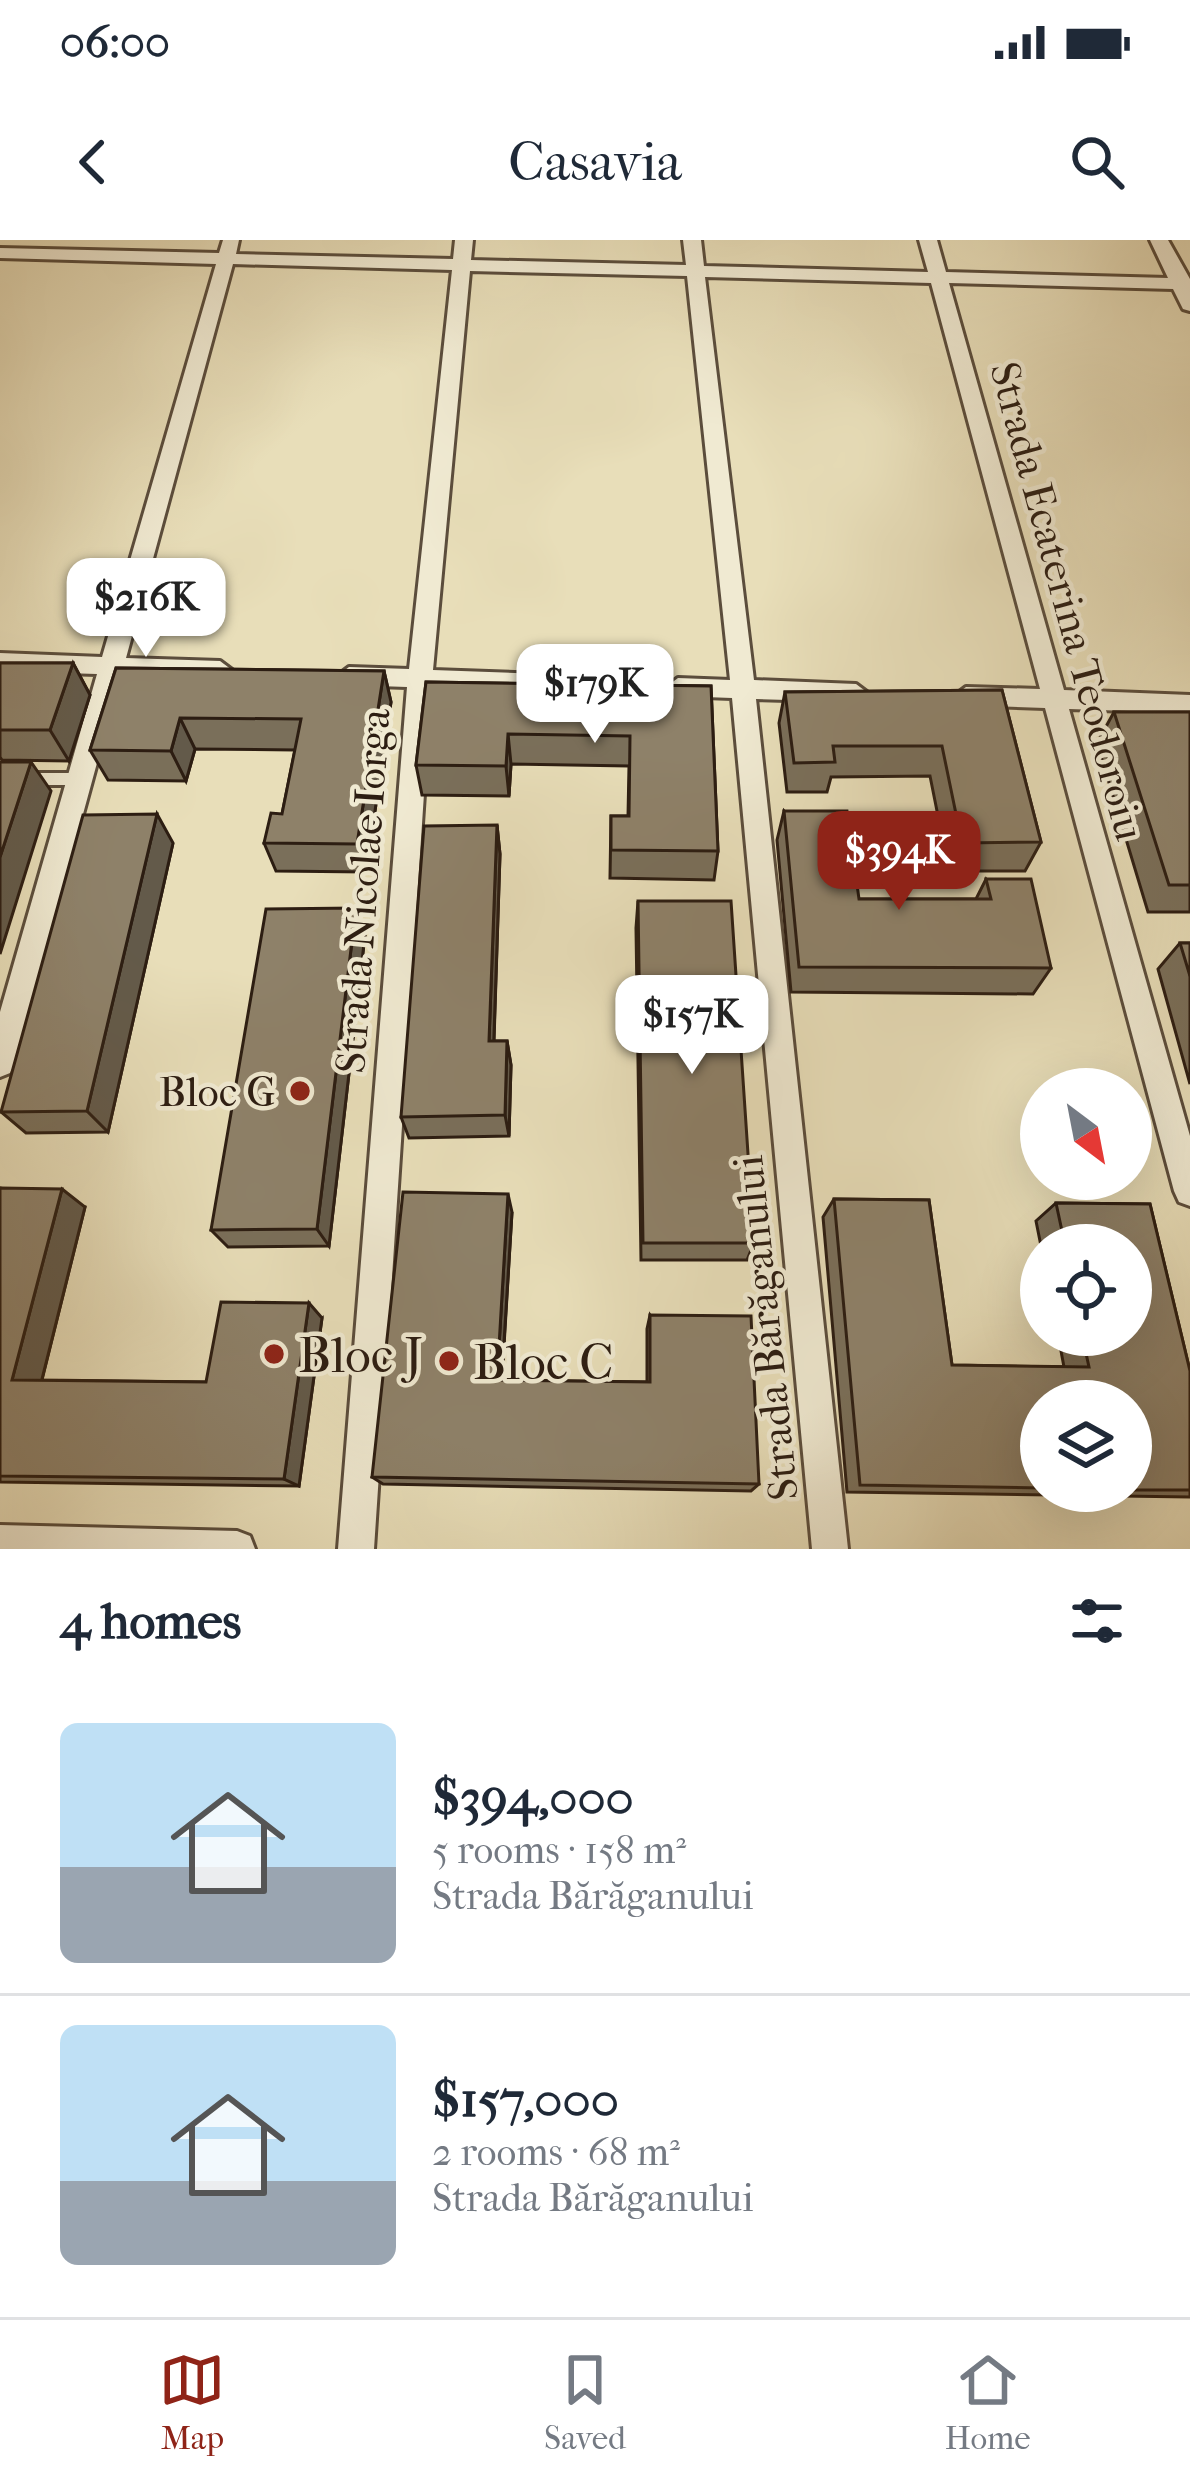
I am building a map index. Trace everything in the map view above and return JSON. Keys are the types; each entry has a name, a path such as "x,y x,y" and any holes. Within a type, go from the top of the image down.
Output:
{"street":[{"name":"Strada Ecaterina Teodoroiu","path":"928,240 1190,1191"},
{"path":"1159,240 1185,284 1190,305"},
{"path":"0,254 229,249 693,254 938,276 1185,284"},
{"path":"0,1063 229,249"},
{"name":"Strada Nicolae Iorga","path":"356,1549 420,679 463,251"},
{"name":"Strada Bărăganului","path":"693,254 743,690 830,1549"},
{"path":"0,662 255,672"},
{"path":"326,675 886,694"},
{"path":"934,695 1190,704"},
{"path":"0,1543 237,1549"}],"lane":[{"path":"0,779 80,779"}],"building":[{"path":"0,663 73,663 50,730 0,730"},
{"path":"116,668 384,671 357,844 264,843 271,813 282,814 301,719 180,718 171,751 90,750"},
{"path":"426,682 711,686 718,851 611,850 611,816 629,816 630,736 508,734 506,766 416,765"},
{"path":"1002,690 1041,842 962,843 942,746 833,746 835,762 794,763 785,692"},
{"path":"1114,712 1190,712 1190,885 1169,885"},
{"path":"0,762 31,762 0,857"},
{"path":"784,811 847,811 859,899 991,899 986,879 1031,879 1051,968 799,967"},
{"path":"157,814 87,1111 1,1112 83,815"},
{"path":"497,825 489,1041 507,1041 505,1115 401,1117 424,826"},
{"path":"638,901 731,901 754,1243 643,1243"},
{"name":"Bloc G","path":"356,908 317,1229 211,1230 266,909"},
{"path":"1180,943 1190,943 1190,976"},
{"name":"Bloc J","path":"0,1188 62,1189 12,1380 206,1382 221,1302 309,1303 284,1479 0,1476"},
{"name":"Bloc C","path":"403,1192 508,1194 497,1380 650,1382 650,1315 751,1316 759,1484 372,1477"},
{"path":"834,1199 929,1200 952,1365 1089,1367 1087,1356 1152,1356 1152,1224 1060,1224 1056,1203 1150,1204 1190,1371 1190,1490 1152,1490 1152,1380 1020,1380 1020,1488 860,1485"}],"place":[{"name":"Bloc G","path":"300,1091"},
{"name":"Bloc J","path":"274,1354"},
{"name":"Bloc C","path":"449,1361"}]}
